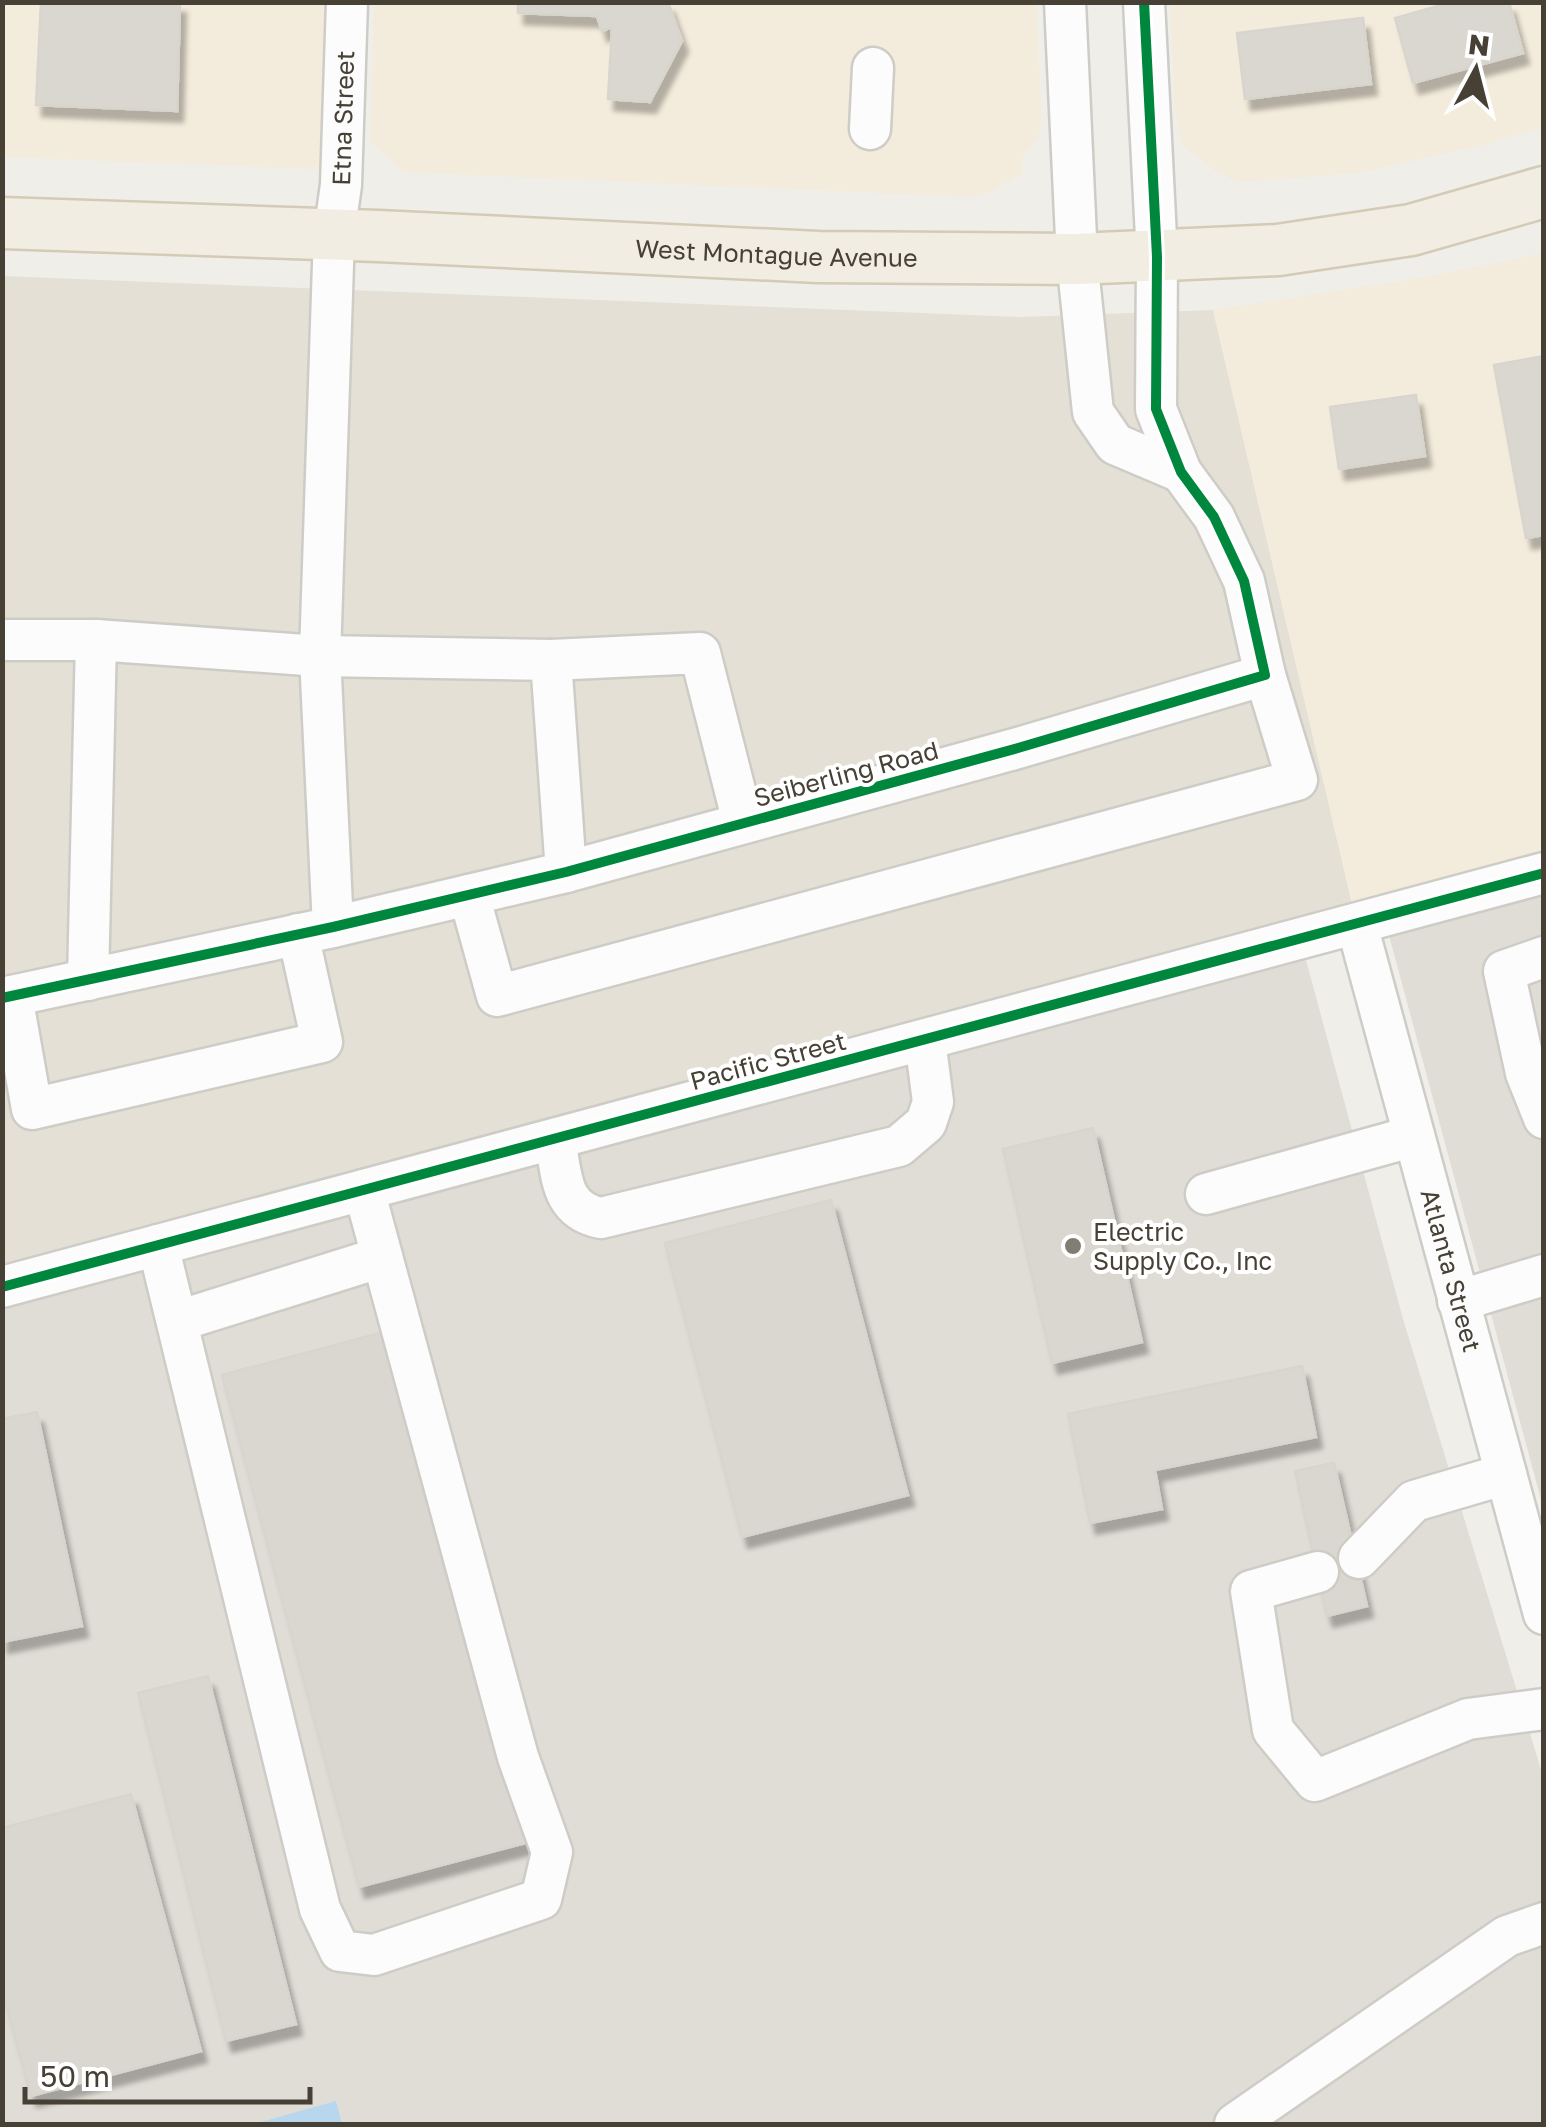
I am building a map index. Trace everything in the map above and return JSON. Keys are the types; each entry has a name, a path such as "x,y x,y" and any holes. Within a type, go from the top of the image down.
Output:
{"main road":[{"name":"West Montague Avenue","path":"2,223 334,234 824,258 1077,259 1278,250 1411,230 1544,192"}],"street":[{"name":"Etna Street","path":"7,997 32,1108 322,1042 316,931 320,656 334,234 341,185 347,2"},
{"path":"1065,2 1077,259 1093,412 1115,444 1180,472"},
{"path":"469,894 497,996 1296,780 1265,675 1244,581 1214,517 1180,472 1156,408 1157,257 1144,2"},
{"path":"870,130 872,68"},
{"path":"2,640 96,640 320,656 551,660 700,653 743,822"},
{"path":"88,980 96,640"},
{"path":"551,660 566,872"},
{"name":"Seiberling Road","path":"7,997 316,931 566,872 1018,748 1265,675"},
{"name":"Pacific Street","path":"2,1287 1544,873"},
{"name":"Atlanta Street","path":"1357,924 1544,1614"},
{"path":"1544,957 1504,971 1526,1073 1544,1118"},
{"path":"555,1139 567,1196 582,1214 600,1218 899,1146 926,1123 933,1102 925,1040"},
{"path":"1206,1194 1414,1136"},
{"path":"158,1245 320,1908 340,1950 374,1956 541,1899 552,1852 518,1757 364,1190"},
{"path":"178,1321 382,1257"},
{"path":"1458,1301 1544,1275"},
{"path":"1358,1558 1414,1501 1506,1474"},
{"path":"1318,1572 1251,1591 1273,1730 1315,1781 1468,1719 1544,1709"},
{"path":"1235,2124 1507,1936 1544,1923"}],"shaded area":[{"path":"3,3 347,3 342,170 3,157"},
{"path":"374,3 1037,3 1039,137 1023,155 1023,173 987,193 970,197 404,172 370,141"},
{"path":"1170,3 1543,3 1543,127 1358,173 1240,182 1217,172 1182,145 1175,110"},
{"path":"1543,253 1543,873 1357,925 1213,310 1426,277"},
{"path":"3,276 1021,317 1213,310 1357,925 3,1287"},
{"path":"1543,886 1543,1507 1387,928"},
{"path":"1306,960 1403,1319 1543,1776 1543,2124 342,2124 336,2102 253,2124 3,2124 3,1287"}],"water":[{"path":"336,2101 342,2124 253,2124"}],"building":[{"path":"41,2 180,2 177,111 36,105"},
{"path":"518,2 668,2 682,41 650,102 608,99 612,27 602,31 597,16 518,13"},
{"path":"1452,2 1509,2 1523,53 1413,83 1395,18"},
{"path":"1363,18 1371,84 1245,99 1237,33"},
{"path":"1544,356 1544,535 1526,538 1494,365"},
{"path":"1416,395 1425,456 1339,469 1330,407"},
{"name":"Electric Supply Co., Inc","path":"1093,1128 1142,1342 1052,1363 1003,1149"},
{"path":"831,1200 908,1495 742,1537 665,1243"},
{"path":"391,1330 529,1842 359,1887 222,1375"},
{"path":"1302,1366 1316,1437 1155,1470 1162,1509 1090,1523 1068,1414"},
{"path":"37,1412 82,1626 2,1642 2,1419"},
{"path":"1334,1463 1367,1606 1327,1616 1295,1471"},
{"path":"208,1676 296,2024 226,2041 138,1693"},
{"path":"131,1794 201,2051 31,2096 2,1990 2,1828"}],"cycle path":[{"path":"2,998 566,872 1018,748 1265,675 1244,581 1214,517 1181,472 1156,409 1157,257 1144,2"},
{"path":"2,1287 1544,873"}],"place":[{"name":"Electric Supply Co., Inc","path":"1073,1246"}]}
